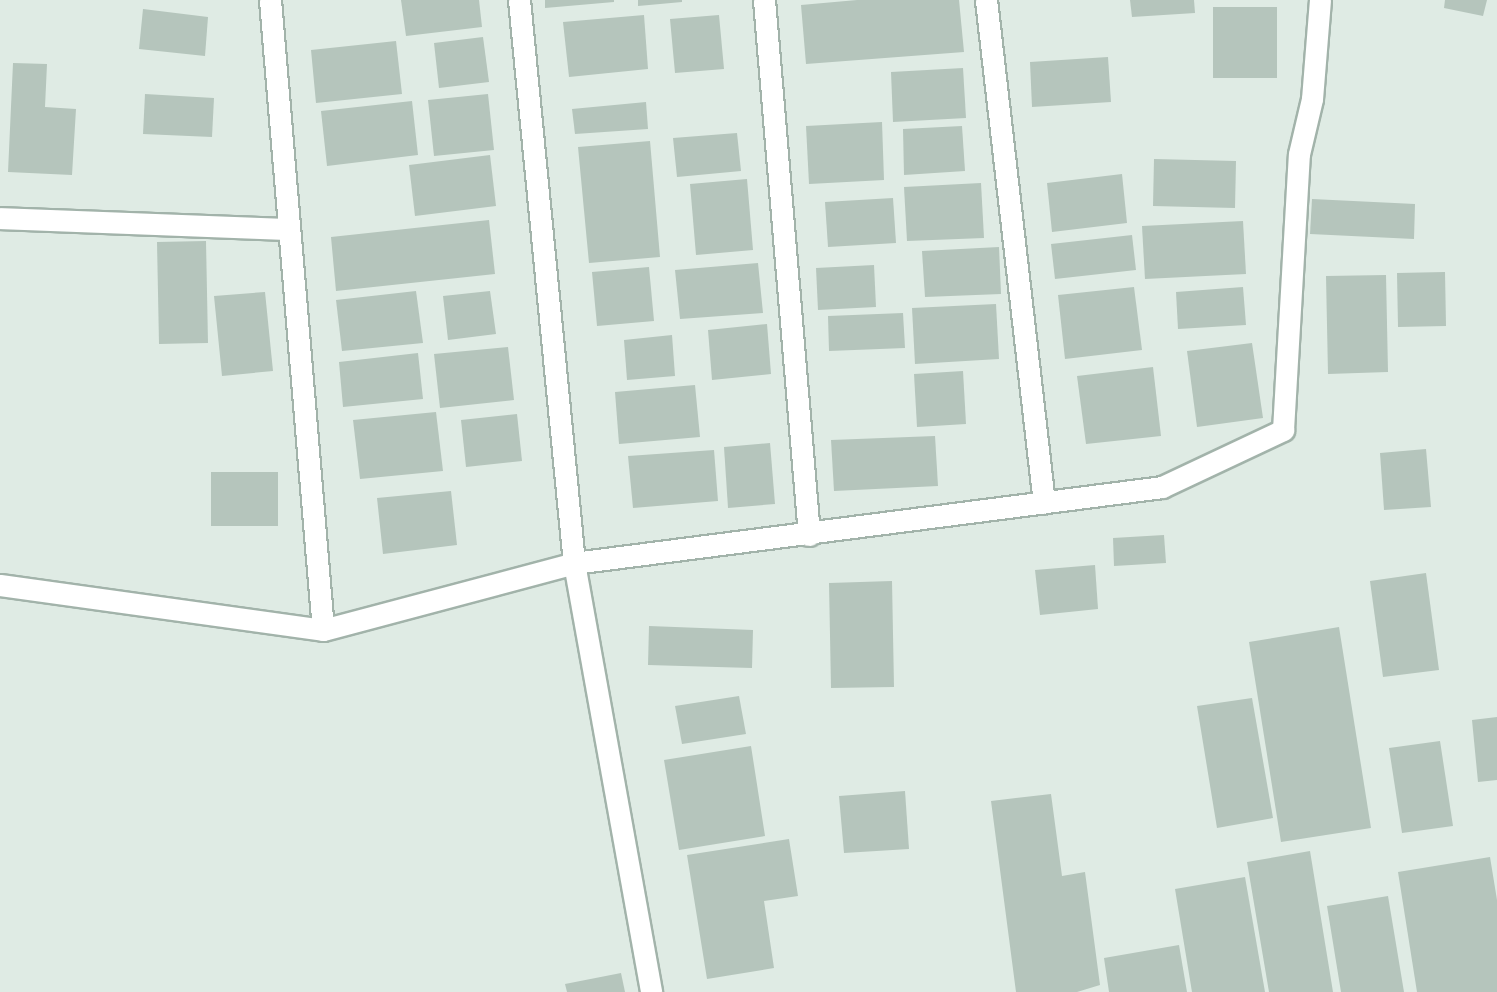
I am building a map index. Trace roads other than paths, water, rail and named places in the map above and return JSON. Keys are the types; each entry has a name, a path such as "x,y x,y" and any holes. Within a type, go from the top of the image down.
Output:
{"street":[{"path":"270,0 323,630"},
{"path":"519,0 574,564 650,992"},
{"path":"764,0 809,535"},
{"path":"986,0 1044,503"},
{"path":"0,585 323,630 574,564 1162,487 1283,430 1299,154 1312,99 1321,0"},
{"path":"0,218 289,229"}]}
